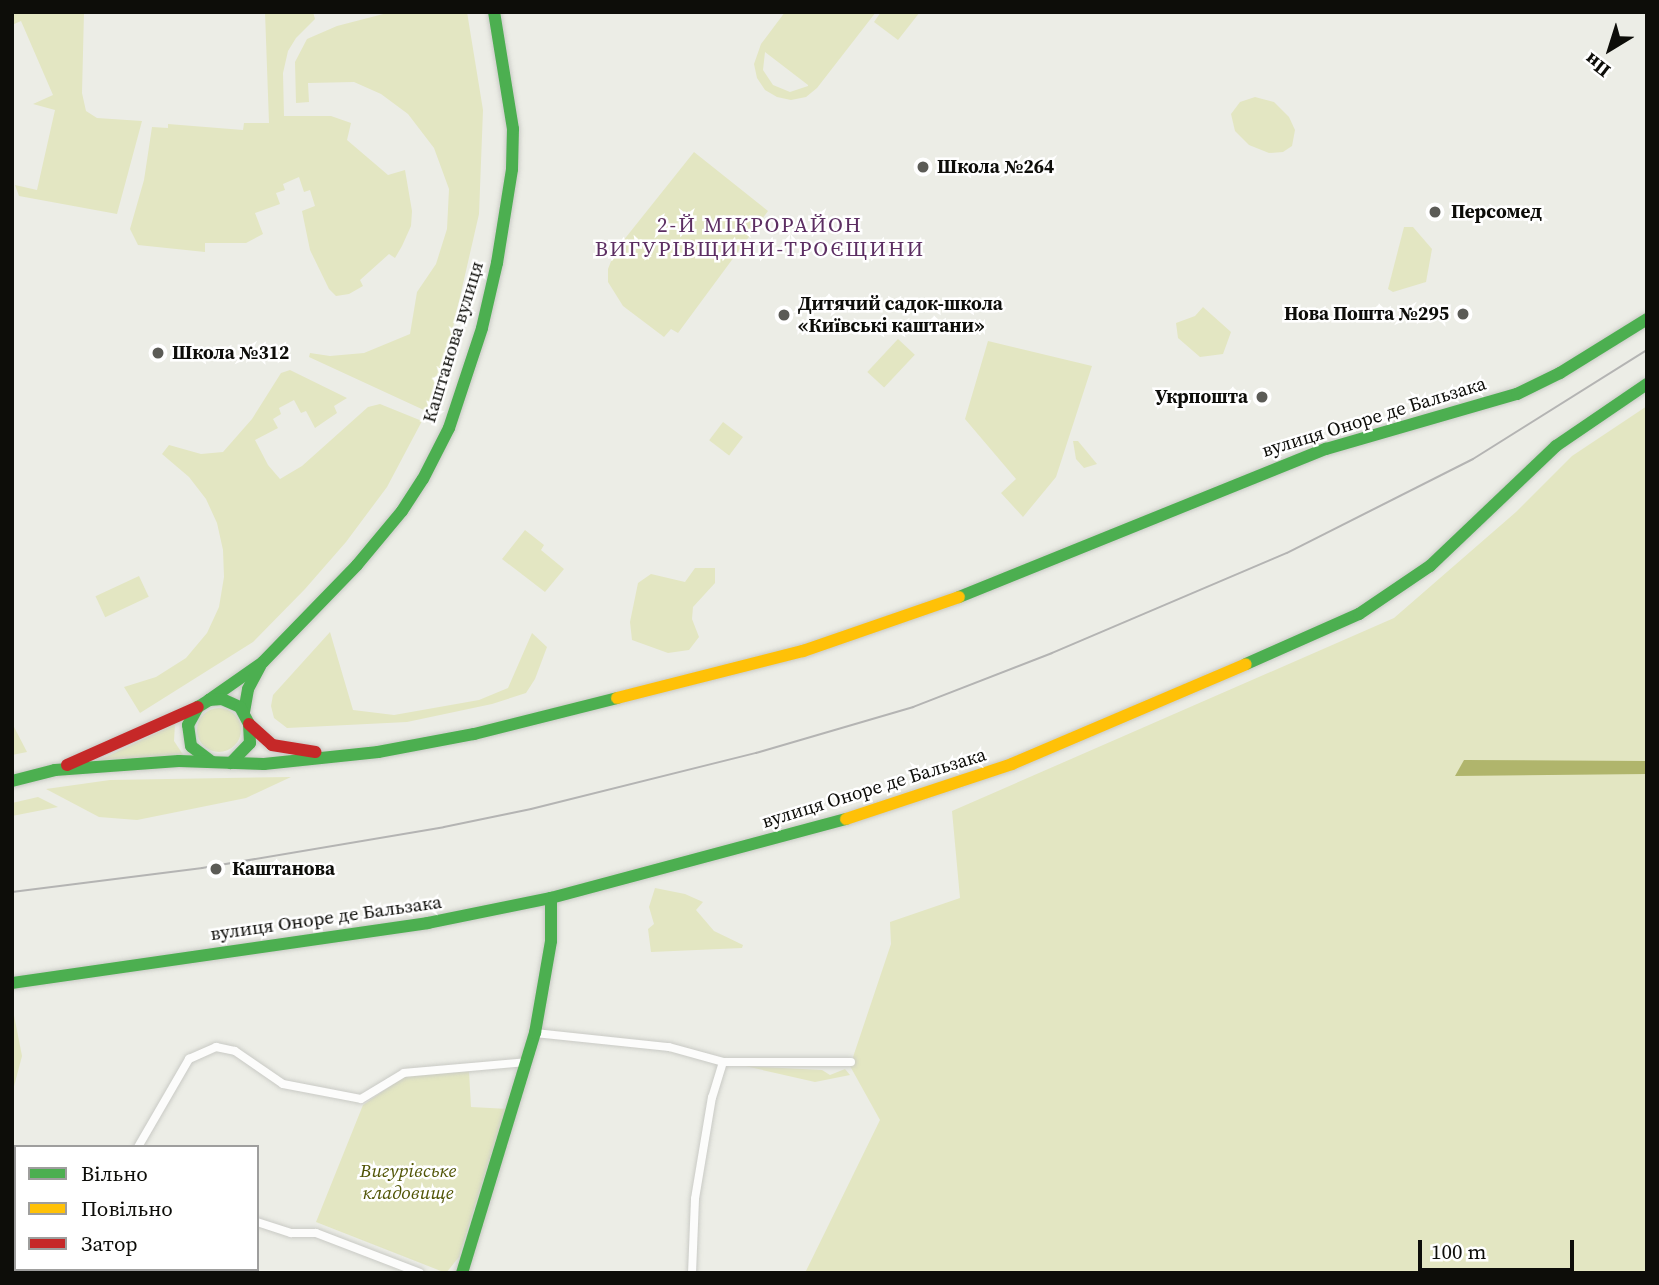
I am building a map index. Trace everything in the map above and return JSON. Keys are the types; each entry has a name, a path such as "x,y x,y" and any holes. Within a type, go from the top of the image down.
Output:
{"street":[{"name":"Каштанова вулиця","path":"203,704 263,662 357,565 402,511 440,447 462,394 497,263 512,169 513,129 494,12"},
{"name":"вулиця Оноре де Бальзака","path":"231,763 264,764 378,752 474,734 803,651 888,624 1006,579 1266,471 1326,449 1517,394 1560,373 1647,318"},
{"name":"вулиця Оноре де Бальзака","path":"12,983 428,923 551,898 806,832 1012,764 1114,723 1359,614 1430,566 1556,446 1647,384"},
{"name":"Каштанова вулиця","path":"246,718 248,689 263,662"},
{"path":"12,781 55,770 203,704 228,701 246,718 250,743 231,763 179,761 55,770"},
{"path":"203,704 188,725 188,739 200,755 216,764"},
{"name":"вулиця Оноре де Бальзака","path":"246,718 266,741 283,750 340,755"},
{"path":"462,1273 535,1033 551,941 551,898"},
{"path":"535,1033 669,1047 723,1062 851,1062"},
{"path":"139,1145 189,1059 216,1048 235,1051 284,1084 361,1099 404,1073 528,1062"},
{"path":"692,1273 695,1199 712,1097 723,1062"},
{"path":"259,1223 292,1233 316,1233 420,1273"}],"green space":[{"path":"12,12 84,12 82,93 86,111 97,118 142,121 117,214 19,196 15,185 37,190 55,110 33,104 53,95 21,21 12,25"},
{"path":"265,12 313,12 315,19 296,38 288,51 283,73 284,116 331,116 351,123 347,140 388,175 405,170 412,211 411,226 402,246 395,258 389,254 360,280 363,286 349,294 336,296 329,289 310,250 302,211 315,206 310,190 304,192 299,177 283,184 285,190 276,193 280,204 255,213 263,234 246,243 205,243 205,252 138,245 130,229 144,180 152,127 168,128 168,124 243,130 244,123 269,123"},
{"path":"391,12 467,12 483,110 479,214 449,345 426,411 309,357 310,353 330,356 364,353 410,334 417,292 436,264 447,229 449,189 434,148 408,114 381,94 354,82 308,83 309,102 296,103 295,62 307,39 337,26"},
{"path":"785,12 876,12 817,88 806,97 791,100 777,97 765,90 757,78 754,64 761,44","holes":["765,52 808,85 790,92 773,85 763,70"]},
{"path":"881,12 920,12 898,40 874,22"},
{"path":"1255,97 1274,102 1289,117 1295,130 1292,146 1283,152 1269,153 1249,145 1235,131 1231,114 1240,102"},
{"path":"694,152 768,211 678,333 671,329 664,337 623,306 608,282 608,269 615,251"},
{"path":"1404,227 1413,227 1432,249 1426,282 1393,292 1388,289"},
{"path":"1203,307 1231,332 1223,354 1200,357 1178,338 1176,323 1195,316"},
{"path":"898,339 915,355 884,388 867,372"},
{"path":"988,341 1092,366 1056,477 1023,517 1001,493 1016,479 965,419"},
{"path":"290,370 347,398 334,406 337,413 315,428 306,411 301,413 294,400 279,408 281,414 273,419 278,428 255,440 268,465 280,479 302,466 368,407 380,404 422,421 387,487 346,542 305,589 253,642 140,713 124,687 156,677 186,658 207,633 219,607 224,577 223,550 217,523 206,499 189,477 162,454 169,445 201,454 223,452 252,419 281,373"},
{"path":"1647,406 1647,1273 805,1273 880,1120 850,1066 891,944 890,922 960,898 952,811 1394,618 1516,512 1572,456"},
{"path":"723,422 743,437 729,455 709,440"},
{"path":"1073,441 1078,441 1097,464 1084,468 1076,459"},
{"path":"525,530 544,545 541,550 564,569 545,592 502,559"},
{"path":"695,568 715,568 715,583 693,607 692,619 699,637 689,650 668,653 632,640 630,622 638,583 651,574 685,582"},
{"path":"139,576 149,597 105,617 95,596"},
{"path":"330,632 353,710 394,715 479,700 508,688 532,633 547,647 535,679 526,693 492,704 407,722 287,728 274,718 271,706 273,695"},
{"path":"219,708 235,714 241,730 235,746 219,752 203,746 197,730 203,714"},
{"path":"12,723 27,752 12,755"},
{"path":"175,724 174,741 184,756 100,760"},
{"path":"291,777 246,798 137,820 99,817 46,789 110,780"},
{"path":"38,797 58,807 12,816 12,803"},
{"path":"655,888 685,894 703,902 696,910 714,931 743,945 742,948 651,952 648,929 654,924 649,907"},
{"path":"12,1005 22,1056 12,1094"},
{"path":"745,1066 822,1070 830,1075 845,1069 850,1075 815,1082"},
{"name":"Вигурівське кладовище","path":"469,1071 471,1107 509,1109 501,1135 496,1139 459,1257 446,1273 316,1222 363,1105 405,1076"}],"shaded area":[{"path":"1464,760 1647,761 1647,774 1455,776"}],"tram line":[{"path":"12,892 202,868 444,827 531,809 756,753 913,707 1052,653 1287,553 1473,459 1647,350"}],"traffic: fast":[{"path":"209,700 263,662 357,565 402,511 423,479 449,428 482,328 497,263 512,169 513,129 494,12"},
{"path":"959,597 1326,449 1517,394 1560,373 1647,319"},
{"path":"1246,664 1359,614 1430,566 1556,446 1647,384"},
{"path":"244,712 248,689 261,665"},
{"path":"12,781 55,770 179,761 264,764 378,752 474,734 617,698"},
{"path":"212,762 191,746 188,725 198,707 209,700 222,699 240,707 249,724 250,743 231,763"},
{"path":"12,983 428,923 551,898 846,819"},
{"path":"462,1273 535,1033 551,941 551,898"}],"traffic: slow":[{"path":"617,698 803,651 959,597"},
{"path":"846,819 1012,764 1246,664"}],"traffic: jam":[{"path":"67,765 198,707"},
{"path":"249,724 272,745 315,752"}],"place":[{"name":"Школа №264","path":"923,167"},
{"name":"Персомед","path":"1435,212"},
{"name":"Нова Пошта №295","path":"1463,314"},
{"name":"Дитячий садок-школа «Київські каштани»","path":"784,315"},
{"name":"Школа №312","path":"158,353"},
{"name":"Укрпошта","path":"1262,397"},
{"name":"Каштанова","path":"216,869"}],"district":[{"name":"2-Й МІКРОРАЙОН ВИГУРІВЩИНИ-ТРОЄЩИНИ","path":"760,237"}]}
